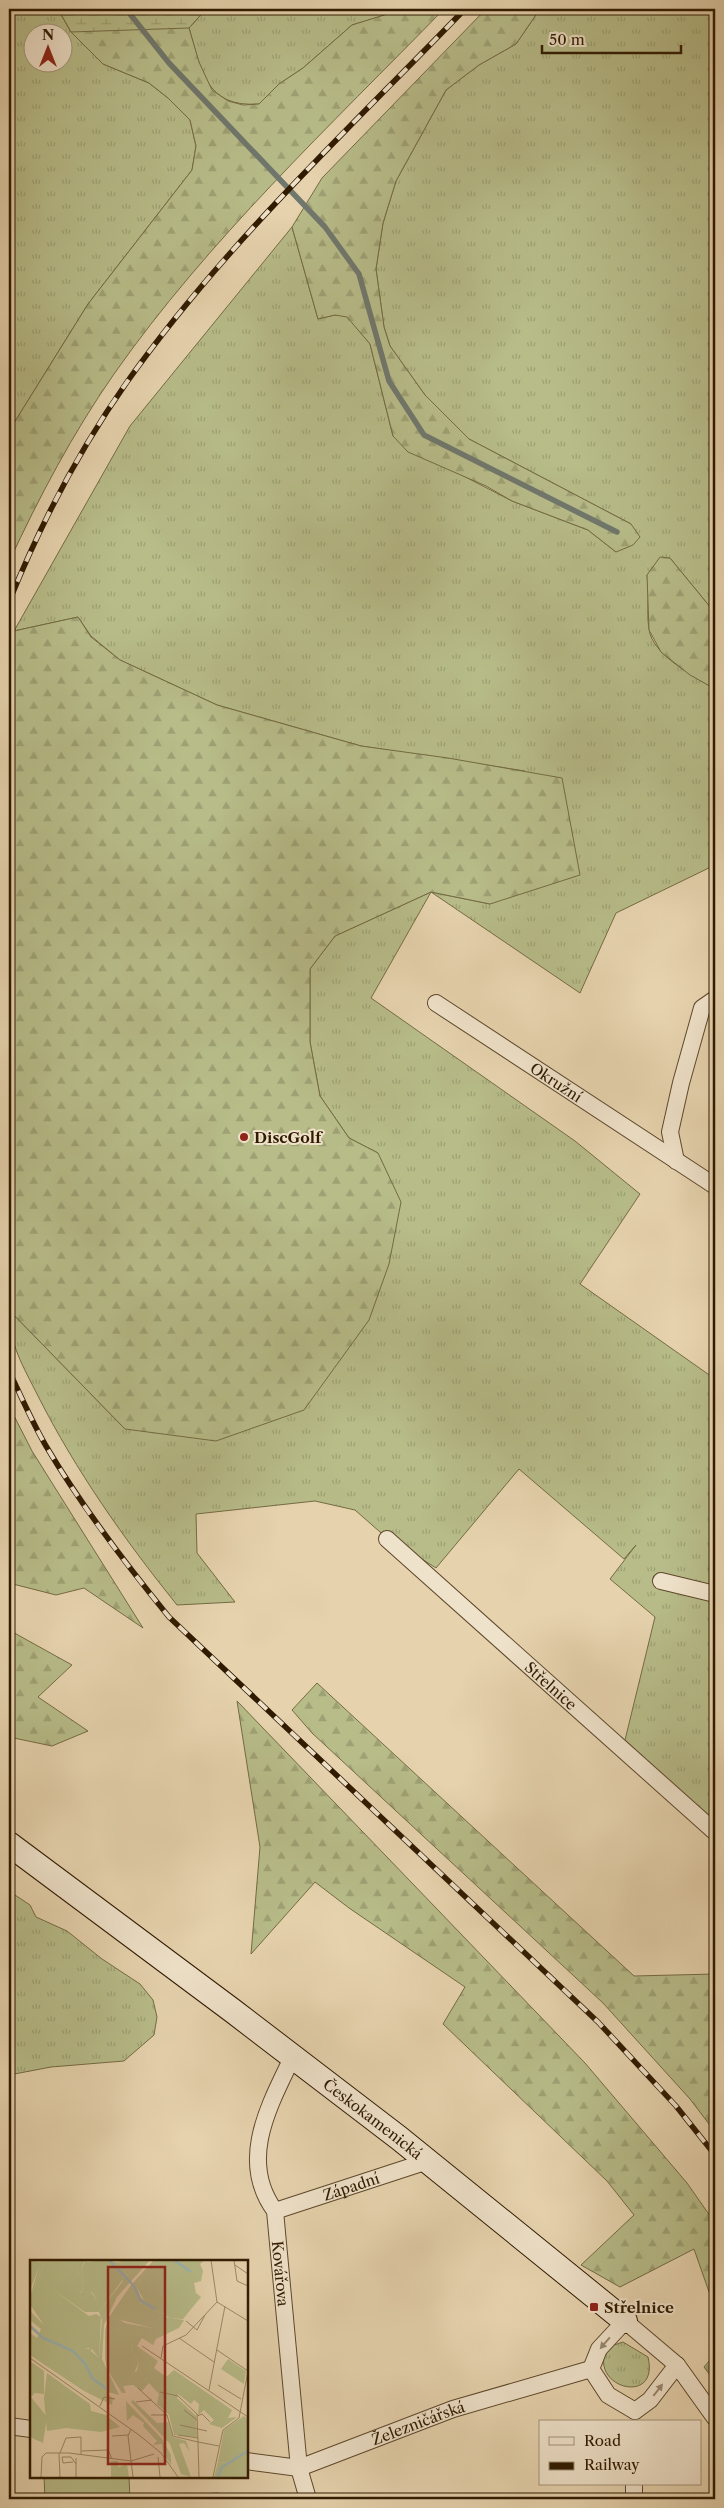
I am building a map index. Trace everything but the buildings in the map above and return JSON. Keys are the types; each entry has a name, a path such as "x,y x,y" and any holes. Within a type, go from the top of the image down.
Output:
{"street":[{"path":"676,1160 670,1132 681,1083 702,1008 715,998"},
{"name":"Okružní","path":"436,1003 715,1186"},
{"name":"Střelnice","path":"387,1539 715,1832"},
{"path":"661,1581 715,1594"},
{"name":"Českokamenická","path":"9,1844 233,2011 428,2162 625,2321 677,2366 715,2418"},
{"name":"Kovářova","path":"292,2058 259,2136 261,2187 266,2199 275,2211 299,2468 308,2499"},
{"name":"Západní","path":"275,2211 428,2162"},
{"path":"625,2321 599,2349 591,2370 608,2395 635,2416 677,2366"},
{"name":"Železničářská","path":"248,2461 299,2468 453,2409 591,2370"},
{"path":"9,2426 30,2429"},
{"path":"634,2486 634,2499"}],"green space":[{"path":"9,9 58,9 65,22 22,22 22,72 72,72 72,33 103,64 149,83 168,98 190,120 196,146 192,170 88,304 9,431"},
{"path":"58,9 206,9 189,28 199,62 212,90 228,101 243,105 259,104 279,84 303,68 352,25 394,12 396,9 444,9 314,141 230,230 150,325 99,396 71,442 32,514 9,562 9,431 88,304 192,170 196,146 190,120 168,98 149,83 103,64 72,33 72,22 65,22"},
{"path":"58,9 206,9 189,28 72,32 72,22 65,22"},
{"path":"206,9 396,9 395,12 352,25 303,68 279,84 259,104 241,104 227,100 216,93 208,83 197,58 189,28"},
{"path":"486,9 540,9 516,44 479,65 446,90 396,181 383,223 376,269 384,327 390,346 425,395 469,439 631,524 640,537 633,545 616,552 588,530 512,501 486,486 408,452 393,436 370,344 347,317 335,315 318,319 292,227 322,178"},
{"path":"540,9 715,9 715,613 670,558 647,575 648,622 652,639 666,656 686,672 715,689 715,865 616,913 580,993 431,892 490,904 525,771 361,746 217,705 120,660 91,636 78,617 14,631 130,426 292,227 318,319 335,315 347,316 370,344 393,436 450,469 512,501 588,530 616,552 631,524 469,439 425,395 390,346 384,327 376,269 383,223 396,181 446,90 479,65 516,44"},
{"path":"660,557 670,558 715,613 715,689 690,675 661,652 649,630 647,575"},
{"path":"78,617 91,637 120,660 217,705 361,746 448,758 562,778 580,875 490,904 431,892 335,936 310,969 310,1042 320,1096 349,1138 378,1153 401,1202 389,1264 369,1320 304,1410 216,1441 125,1429 9,1310 9,645 14,631"},
{"path":"431,892 371,998 575,1141 640,1194 580,1284 715,1379 715,1822 625,1740 655,1617 610,1579 636,1545 624,1559 519,1469 436,1568 380,1532 355,1510 315,1501 196,1514 197,1553 235,1602 177,1605 120,1530 68,1451 22,1365 14,1344 11,1334 9,1310 125,1429 378,1153 349,1138 320,1096 310,1042 310,969 335,936"},
{"path":"9,1406 32,1451 143,1628 84,1588 56,1595 9,1583"},
{"path":"9,1630 72,1665 38,1697 88,1731 52,1746 9,1737"},
{"path":"317,1683 634,1976 715,1974 715,2132 690,2099 603,2003 312,1733 292,1710"},
{"path":"237,1701 585,2063 687,2183 715,2223 715,2309 694,2249 620,2287 581,2265 634,2215 607,2181 443,2024 465,1987 349,1908 315,1882 251,1954 260,1847"},
{"path":"9,1891 30,1905 36,1917 67,1931 102,1959 140,1984 153,2000 157,2017 154,2035 124,2061 51,2067 9,2075"},
{"path":"623,2342 648,2357 649,2371 646,2380 640,2385 632,2387 623,2386 608,2375 604,2366 604,2354 611,2346"},
{"path":"715,2354 715,2382 704,2367"},
{"path":"44,2478 129,2478 130,2499 45,2499"},
{"path":"218,2493 236,2499 177,2499 186,2495"}],"waterway":[{"path":"126,9 169,63 325,227 359,274 389,381 424,435 617,532"}],"railway":[{"path":"9,602 47,516 77,461 109,408 165,332 246,235 465,9"},
{"path":"9,1371 41,1437 74,1491 120,1555 169,1617 598,2022 676,2106 715,2155"}],"place":[{"name":"DiscGolf","path":"244,1137"},
{"name":"Střelnice","path":"594,2307"}]}
